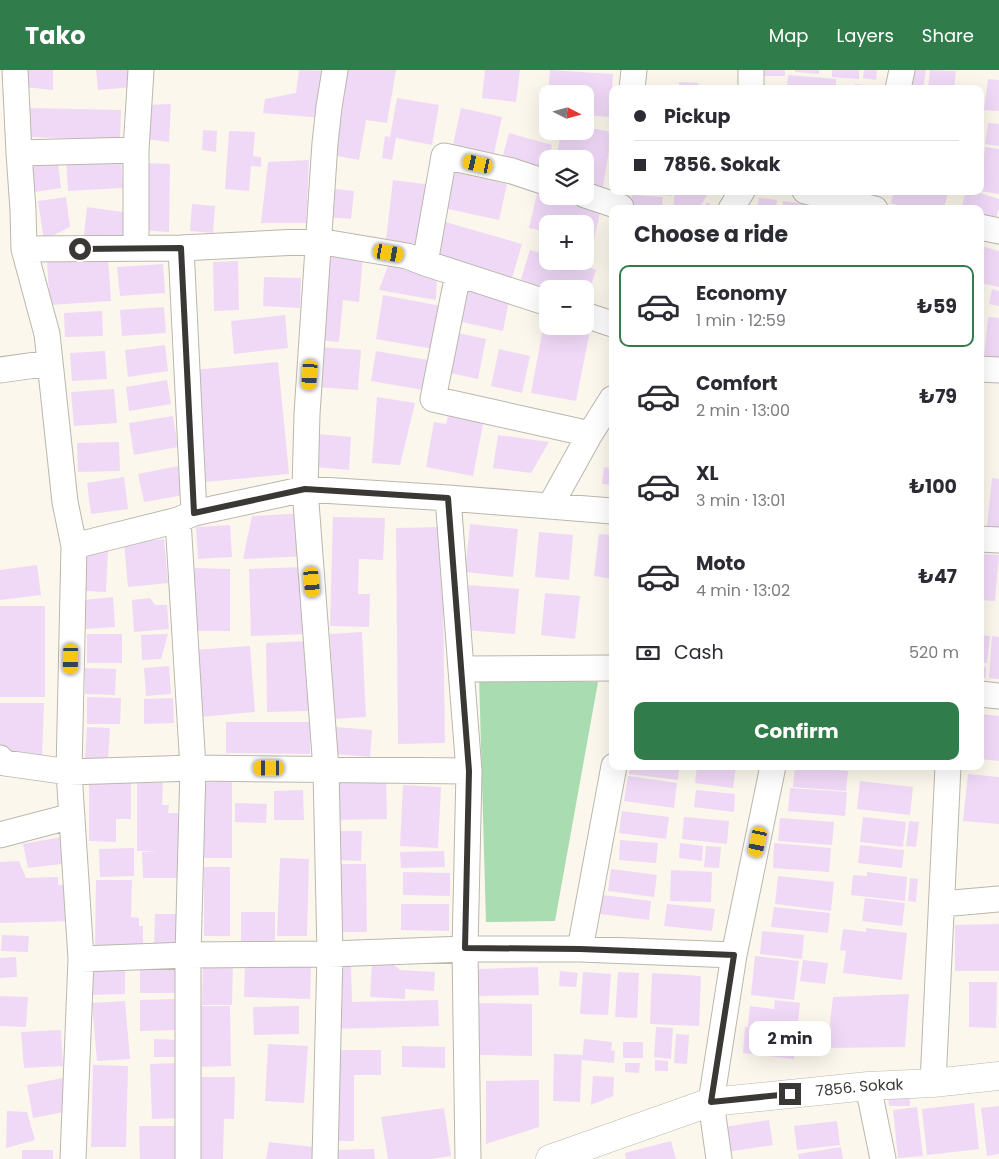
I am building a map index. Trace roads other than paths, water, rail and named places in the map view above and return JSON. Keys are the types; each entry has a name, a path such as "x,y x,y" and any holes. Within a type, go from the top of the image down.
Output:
{"street":[{"path":"15,70 24,249 47,334 65,502 74,546 69,772 81,959 73,1159"},
{"path":"136,248 136,150 141,70"},
{"path":"325,1159 330,954 326,768 305,489 307,414 325,143 335,70"},
{"path":"632,85 634,70"},
{"path":"751,70 751,85"},
{"path":"899,85 902,70"},
{"path":"19,154 136,150"},
{"path":"425,263 444,156 539,180"},
{"path":"821,195 860,205"},
{"path":"594,197 622,202"},
{"path":"984,229 999,231"},
{"path":"24,249 181,248 318,241 407,256 539,300"},
{"path":"181,248 193,768 188,955 188,1159"},
{"path":"458,274 433,399 590,434"},
{"path":"594,318 609,323"},
{"path":"0,370 50,363"},
{"path":"984,368 999,370"},
{"path":"550,506 609,404"},
{"path":"74,546 186,516 305,489 609,511"},
{"path":"448,498 469,771 465,948 468,1159"},
{"path":"984,538 999,540"},
{"path":"461,668 609,668"},
{"path":"984,694 999,696"},
{"path":"0,758 4,763 69,772 193,768 469,771"},
{"path":"580,949 613,770"},
{"path":"719,1159 711,1102 734,955 773,770"},
{"path":"933,1083 948,770"},
{"path":"0,835 72,816"},
{"path":"942,904 999,898"},
{"path":"81,959 188,955 330,954 465,948 580,949 734,955"},
{"name":"7856. Sokak","path":"550,1159 711,1102 868,1086 933,1083 999,1076"},
{"path":"868,1086 882,1159"}]}
